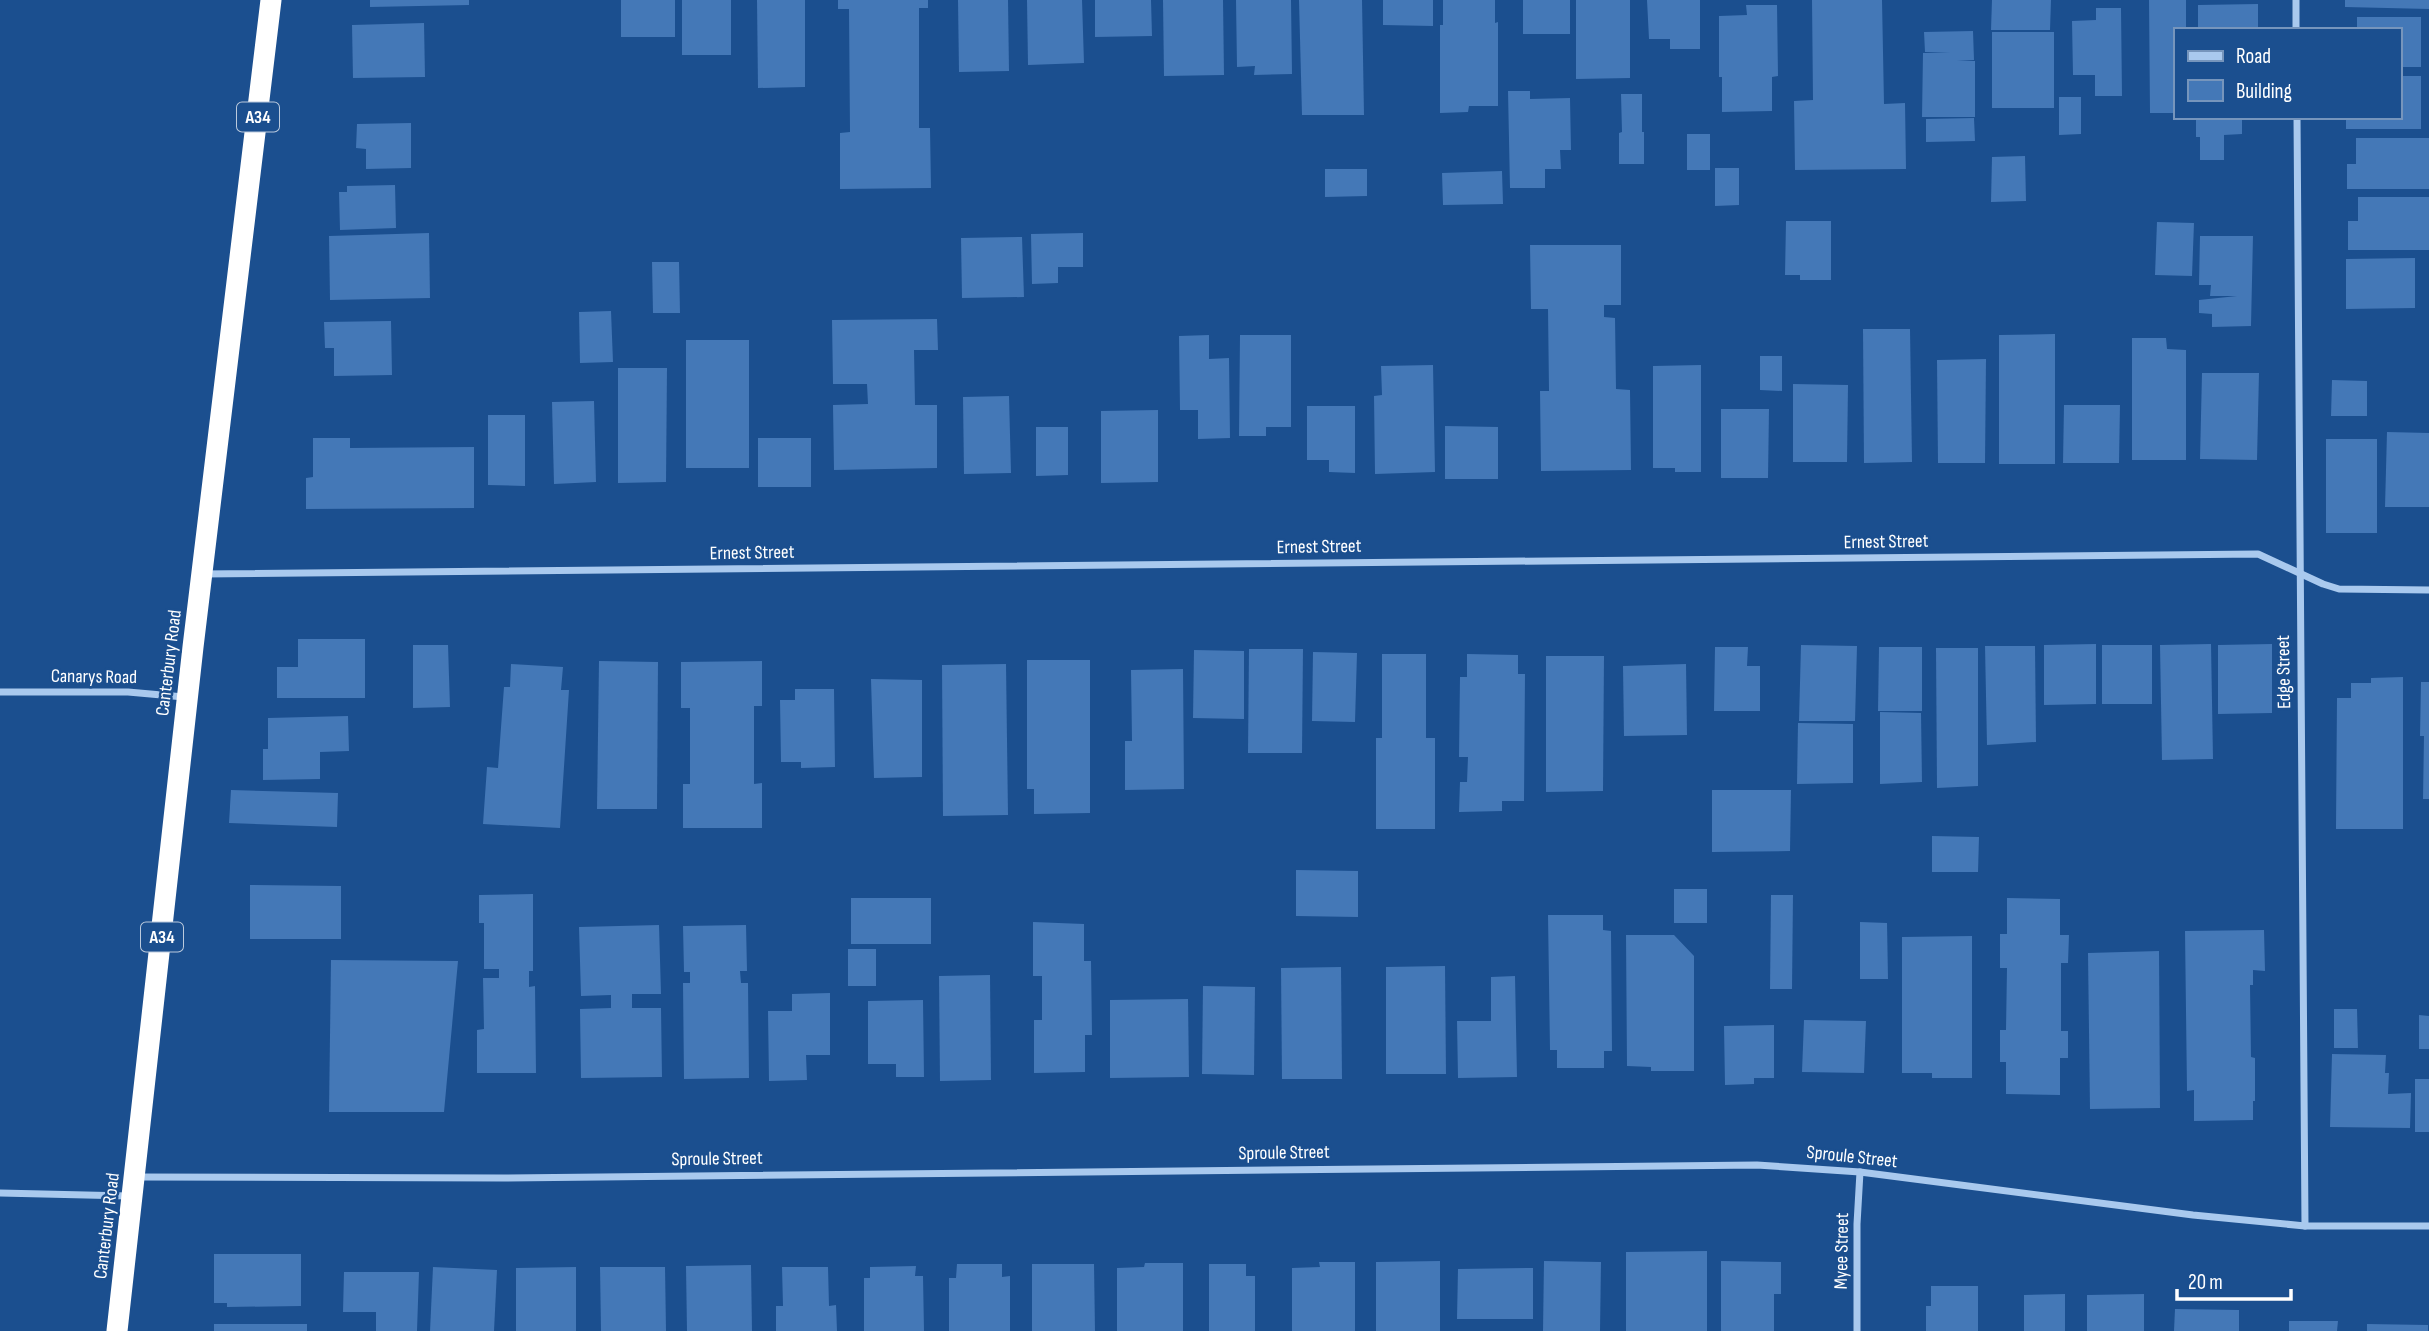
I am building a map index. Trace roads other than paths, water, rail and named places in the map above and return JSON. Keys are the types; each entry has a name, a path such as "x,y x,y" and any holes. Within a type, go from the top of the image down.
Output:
{"highway":[{"name":"Canterbury Road","path":"117,1331 188,697 271,0"}],"street":[{"path":"2296,0 2296,28"},
{"name":"Edge Street","path":"2297,119 2305,1226"},
{"name":"Ernest Street","path":"203,574 2258,554 2339,589 2429,590"},
{"name":"Canarys Road","path":"0,692 128,692 188,697"},
{"name":"Sproule Street","path":"0,1194 135,1187 504,1178 1730,1166 1800,1167 1860,1172 2179,1213 2305,1226 2429,1226"},
{"name":"Myee Street","path":"1857,1331 1860,1172"}]}
